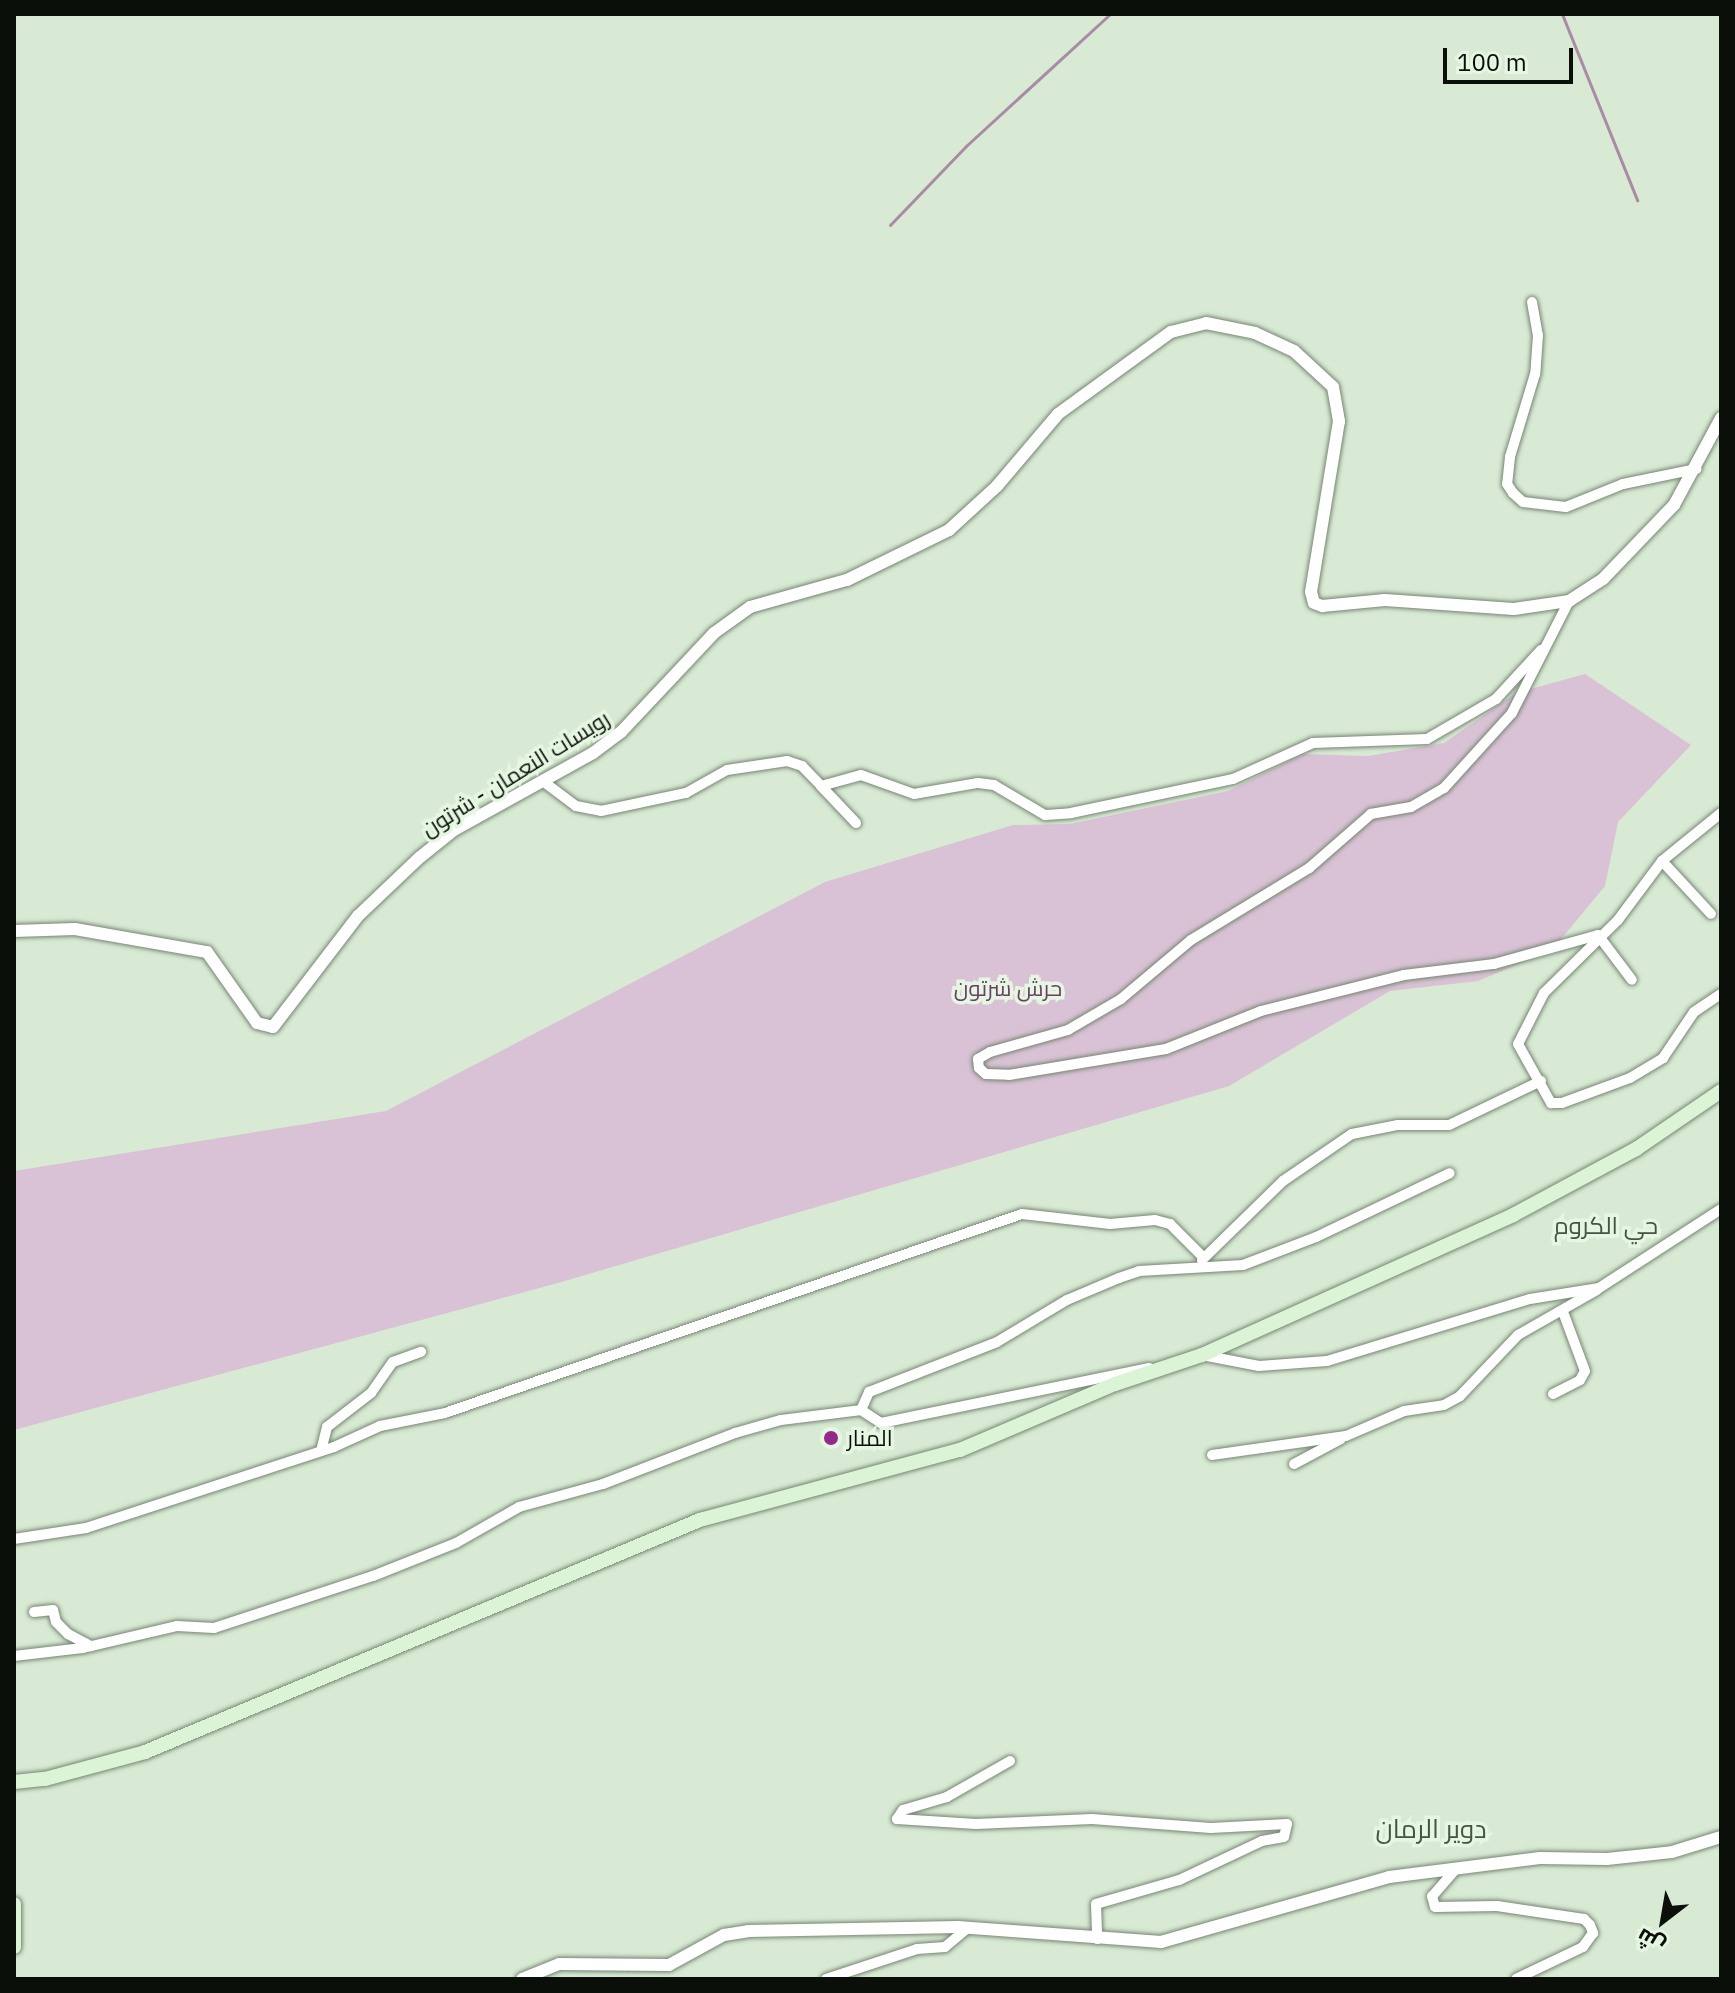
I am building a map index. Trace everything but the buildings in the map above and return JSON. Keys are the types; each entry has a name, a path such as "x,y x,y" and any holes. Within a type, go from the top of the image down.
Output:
{"main road":[{"path":"14,1782 145,1752 700,1520 960,1450 1164,1366 1202,1355 1513,1215 1636,1149 1721,1091"},
{"path":"14,1906 14,1947"}],"street":[{"path":"1532,302 1538,335 1535,374 1510,457 1507,484 1513,493 1523,502 1566,507 1623,484 1696,469"},
{"name":"رويسات النعمان - شرتون","path":"14,931 75,929 207,952 257,1023 273,1027 389,882 454,830 544,782 622,731 707,640 741,612 786,593 847,580 949,530 997,486 1058,414 1161,338 1189,327 1212,323 1273,340 1317,367 1333,387 1339,421 1312,575 1314,603 1336,606 1385,600 1514,609 1569,601 1625,558 1674,505 1721,418"},
{"path":"1569,601 1495,736 1444,788 1411,807 1371,814 1309,868 1191,940 1121,999 1068,1030 990,1052 978,1059 979,1068 986,1074 1009,1075 1153,1052 1261,1011 1404,975 1494,964 1598,935"},
{"path":"821,786 861,775 914,794 978,783 994,785 1045,815 1119,806 1233,779 1313,743 1427,739 1496,699 1550,640"},
{"path":"544,782 576,806 601,811 686,793 727,770 755,764 795,763 856,823"},
{"path":"1721,813 1662,861 1618,920 1598,935 1544,993 1519,1033 1518,1044 1551,1103 1562,1103 1630,1078 1673,1049 1694,1012 1721,994"},
{"path":"1662,861 1711,914"},
{"path":"1598,935 1632,980"},
{"path":"1201,1262 1283,1181 1352,1134 1398,1125 1449,1125 1541,1081"},
{"path":"861,1410 869,1392 997,1342 1067,1300 1119,1278 1201,1262 1243,1265 1450,1173"},
{"path":"1294,1464 1346,1436 1404,1411 1457,1399 1504,1346 1563,1312 1721,1209"},
{"path":"14,1539 86,1528 321,1451 380,1426 445,1413 1022,1214 1110,1224 1155,1220 1170,1224 1201,1262"},
{"path":"1202,1355 1259,1366 1327,1361 1530,1299 1599,1288"},
{"path":"1553,1394 1580,1380 1585,1371 1563,1312"},
{"path":"321,1451 327,1427 371,1393 393,1362 421,1352"},
{"path":"14,1656 91,1646 177,1626 214,1628 373,1576 456,1543 519,1507 603,1484 735,1433 781,1420 861,1410 881,1423 1164,1366"},
{"path":"1212,1455 1346,1436"},
{"path":"34,1612 53,1610 56,1622 68,1634 91,1646"},
{"path":"1010,1761 947,1797 903,1810 897,1819 976,1824 1092,1819 1211,1828 1287,1824 1284,1837 1262,1841 1179,1880 1096,1904 1097,1939"},
{"path":"522,1979 559,1964 669,1965 724,1935 748,1931 968,1928 1161,1942 1389,1877 1540,1858 1607,1859 1672,1852 1721,1837"},
{"path":"1460,1866 1441,1880 1430,1903 1435,1907 1497,1906 1584,1919 1590,1925 1593,1933 1583,1947 1516,1979"},
{"path":"826,1979 917,1949 945,1947 968,1928"}],"green space":[{"name":"حرش شرتون","path":"1585,674 1691,745 1618,822 1605,886 1552,950 1478,981 1390,991 1229,1086 558,1283 14,1430 14,1171 386,1111 825,882 1013,825 1070,824 1228,791 1303,754 1368,756 1444,743 1516,693"}],"waterway":[{"path":"890,225 966,146 1110,14"},
{"path":"1562,14 1637,200"}],"place":[{"name":"المنار","path":"831,1438"}],"district":[{"name":"حي الكروم","path":"1606,1226"},
{"name":"دوير الرمان","path":"1431,1829"}]}
